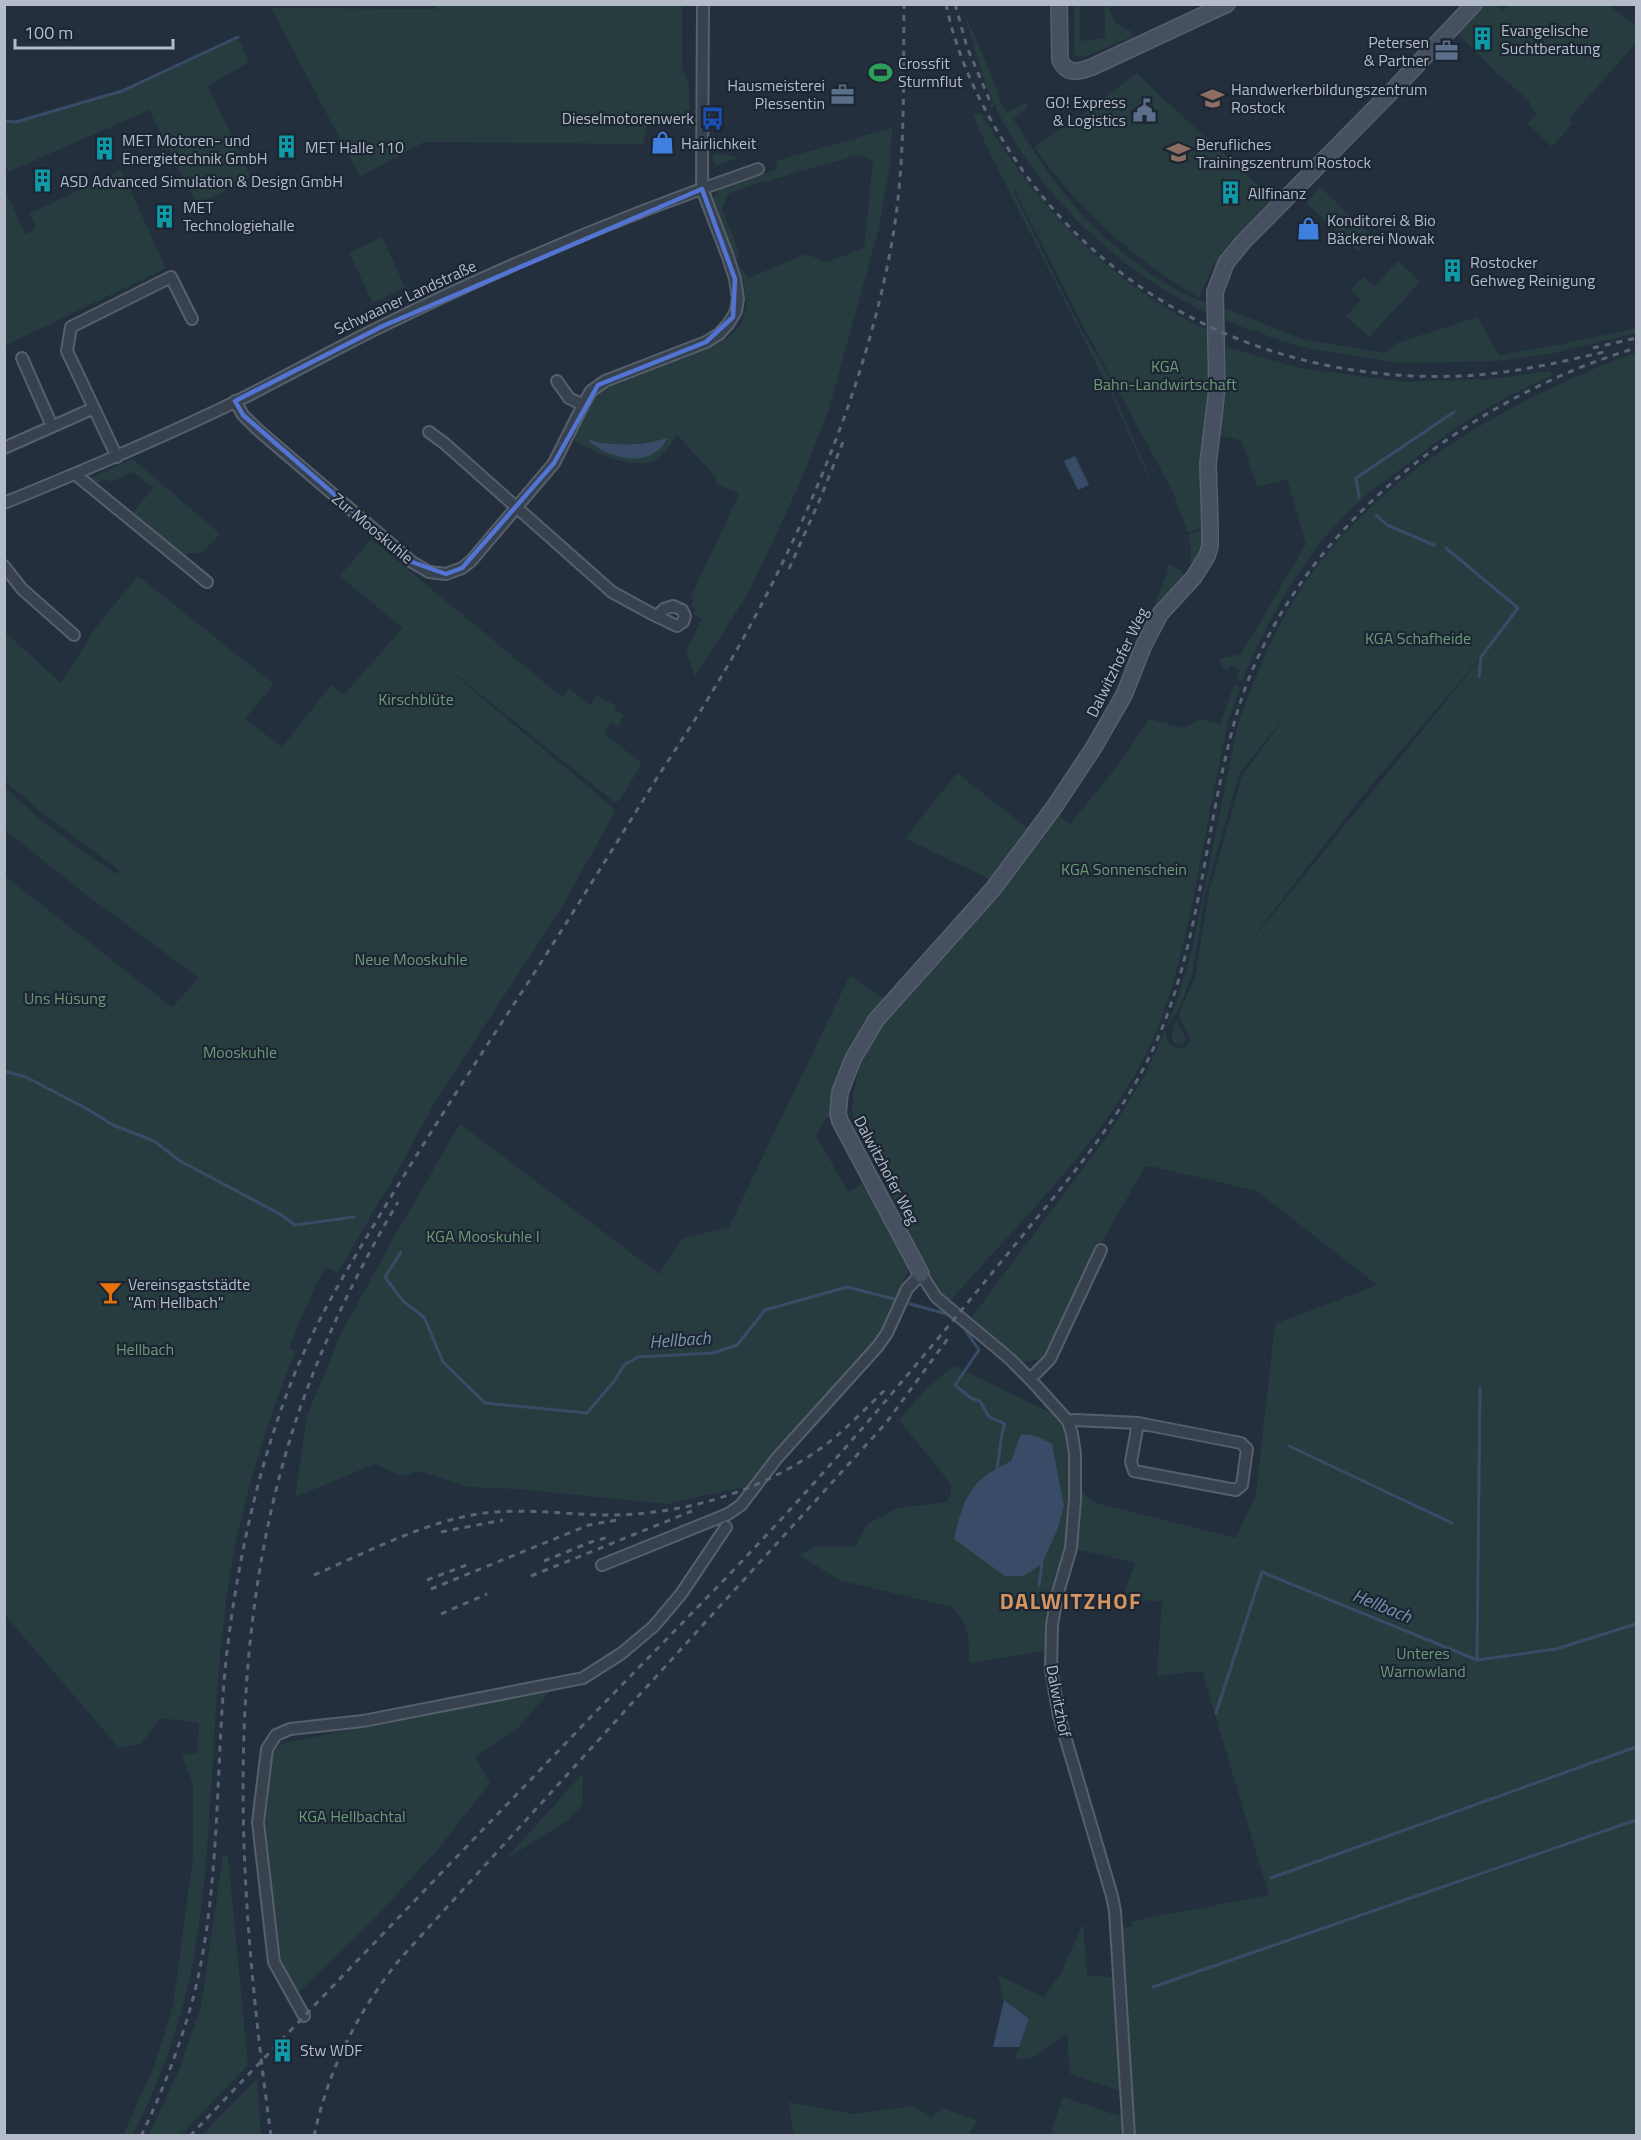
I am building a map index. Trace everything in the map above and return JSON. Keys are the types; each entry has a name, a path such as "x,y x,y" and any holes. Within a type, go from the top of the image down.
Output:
{"street":[{"path":"702,189 703,4"},
{"path":"1059,4 1060,60 1063,68 1070,72 1092,67 1227,4"},
{"name":"Dalwitzhofer Weg","path":"947,1307 933,1293 921,1274 838,1114 840,1092 853,1059 876,1020 993,889 1049,814 1094,747 1124,695 1143,647 1160,614 1194,577 1207,556 1210,546 1208,464 1217,389 1215,292 1226,263 1243,242 1396,87 1474,4"},
{"name":"Schwaaner Landstraße","path":"4,503 117,457 236,401 405,315 521,263 702,189 758,169"},
{"name":"Zur Mooskuhle","path":"236,401 243,415 257,429 412,562 429,572 446,574 462,568 559,456 591,391 598,385 706,342 719,334 733,317 738,299 735,279 702,189"},
{"path":"117,457 67,351 71,327 171,277 192,319"},
{"path":"22,357 52,426"},
{"path":"556,381 569,398 583,405"},
{"path":"4,448 94,408"},
{"path":"429,432 612,592 657,616"},
{"path":"75,474 207,582"},
{"path":"4,566 22,589 74,635"},
{"path":"1030,1379 1050,1359 1101,1250"},
{"path":"602,1565 728,1514 741,1505 777,1458 878,1346 887,1333 907,1288 921,1274"},
{"name":"Dalwitzhof","path":"947,1307 1010,1359 1030,1379 1068,1421 1072,1434 1075,1454 1075,1499 1071,1548 1052,1625 1051,1669 1059,1716 1112,1896 1129,2136"},
{"path":"1068,1421 1138,1423 1241,1443 1247,1449 1242,1485 1236,1490 1134,1471 1131,1462 1138,1423"},
{"path":"304,2016 274,1962 258,1822 267,1749 276,1735 290,1729 363,1721 583,1678 622,1653 654,1626 681,1594 726,1527"}],"highlighted area":[{"path":"702,189 735,279 733,317 706,342 598,385 554,463 462,568 446,574 412,562 243,415 235,401 383,326"}],"green space":[{"path":"437,4 682,5 682,69 689,85 690,127 648,124 643,144 424,142 360,177 271,8 436,9"},
{"path":"1074,5 1080,5 1080,41 1105,38 1105,5 1108,5 1115,21 1131,31 1133,36 1088,56 1074,55"},
{"path":"1484,5 1495,5 1503,10 1511,5 1608,5 1636,25 1636,43 1569,119 1573,123 1552,147 1527,123 1537,115 1529,104 1530,102 1458,34"},
{"path":"964,12 994,81 1001,103 1008,112 1027,102 1028,108 1013,119 1054,181 1105,238 1168,285 1193,298 1209,303 1210,315 1164,290 1132,268 1084,228 1062,205 1023,155 1006,128 992,100 980,67"},
{"path":"238,37 249,62 208,86 251,177 197,205 149,110 8,172 5,164 5,121 16,122 122,91"},
{"path":"1137,73 1273,199 1236,235 1215,262 1199,298 1175,283 1108,231 1069,192 1034,147"},
{"name":"KGA Bahn-Landwirtschaft","path":"981,113 1027,181 1079,240 1140,290 1210,332 1213,392 1205,527 1188,533 1172,490 1013,190 1079,325 1114,386 1112,391 1146,467 1151,484 1109,389 987,147 973,115"},
{"path":"892,128 890,164 879,228 829,409 800,483 750,590 695,677 686,650 702,619 693,614 695,609 691,607 694,599 691,597 739,494 715,483 717,478 677,435 662,455 646,463 613,459 574,440 587,407 602,390 709,348 733,333 740,325 746,306 746,294 739,267 749,278 805,254 828,262 864,248 873,160 858,155 728,194 722,209 740,254 737,261 713,199 719,189 778,169 775,161"},
{"path":"716,153 736,159 716,166 712,158"},
{"path":"121,170 166,268 5,346 5,190 26,235 36,227 29,214"},
{"path":"1320,187 1372,236 1358,251 1306,203"},
{"path":"382,237 405,287 373,303 349,253"},
{"path":"1398,261 1420,282 1369,337 1346,316 1361,300 1351,290 1363,277 1374,287"},
{"path":"1224,308 1305,340 1385,353 1397,343 1477,317 1499,355 1636,328 1636,333 1555,353 1498,361 1399,363 1310,349 1269,337 1226,320"},
{"path":"1226,347 1299,368 1404,382 1491,379 1550,371 1552,375 1469,419 1351,509 1317,547 1288,590 1263,635 1242,681 1237,679 1240,670 1231,665 1227,670 1219,659 1241,654 1306,544 1287,479 1257,487 1242,441 1218,434 1226,399"},
{"path":"1636,353 1636,2135 1050,2135 1063,2097 1128,2119 1127,2093 1070,2074 1067,2033 1031,2059 1015,2059 1029,2019 1004,2000 998,1975 1044,1997 1061,1973 1083,1923 1087,1975 1119,1978 1126,1976 1122,1928 1132,1926 1132,1921 1269,1895 1202,1671 1157,1676 1162,1601 1122,1600 1135,1563 1071,1548 1051,1650 970,1663 965,1625 962,1618 951,1607 839,1580 799,1555 815,1546 855,1547 868,1524 898,1508 947,1502 951,1494 951,1484 899,1420 927,1388 954,1366 1068,1421 1075,1487 1096,1503 1236,1538 1256,1495 1275,1324 1377,1285 1257,1191 1150,1166 1145,1167 1098,1248 1045,1355 1036,1360 1022,1361 972,1317 1108,1135 1145,1075 1165,1031 1172,1046 1181,1049 1189,1044 1190,1037 1180,1019 1180,1011 1195,977 1209,892 1242,776 1290,710 1239,774 1206,891 1192,976 1178,1011 1166,1028 1178,998 1192,950 1238,724 1265,656 1299,592 1354,524 1386,493 1457,440 1534,396 1612,361","holes":["1494,642 1238,957 1364,794","1021,1434 1023,1576 997,1468 1011,1461"]},
{"path":"133,459 220,534 202,553 188,553 182,557 148,530 147,523 132,513 153,488 134,472 111,482 106,479 96,483 101,490 86,480"},
{"path":"1204,529 1203,547 1197,562 1190,563 1191,551 1188,535"},
{"path":"371,539 563,698 569,688 590,706 596,695 616,706 614,709 624,715 618,727 610,722 604,733 642,764 619,801 614,802 418,644 616,810 560,910 436,1100 389,1187 338,1273 325,1267 289,1348 295,1351 273,1410 245,1501 227,1595 218,1685 206,1866 194,1956 184,2003 153,2092 133,2135 123,2135 153,2069 173,2006 193,1857 193,1784 182,1755 197,1753 199,1723 160,1718 141,1744 119,1748 5,1615 5,876 172,1007 199,978 89,897 5,830 5,788 48,826 116,874 119,870 46,816 5,781 5,632 61,683 97,626 138,576 274,684 245,719 282,747 331,685 344,695 402,628 340,576"},
{"path":"1168,564 1180,570 1184,578 1148,622 1167,573"},
{"name":"KGA Sonnenschein","path":"1234,685 1240,688 1228,721 1183,946 1168,998 1149,1048 1118,1103 1073,1163 949,1302 940,1294 880,1173 855,1129 852,1110 859,1069 878,1031 941,958 1057,814 1070,824 1119,764 1149,719 1184,728 1200,719 1220,724"},
{"path":"957,773 1031,831 993,881 905,838"},
{"name":"KGA Mooskuhle I","path":"850,975 886,1000 832,1114 825,1120 816,1135 848,1192 866,1182 910,1260 885,1325 871,1350 764,1464 752,1485 667,1504 517,1489 468,1487 419,1471 402,1476 375,1464 295,1497 307,1416 340,1336 395,1235 460,1124 659,1274 682,1239 729,1227"},
{"path":"1176,1020 1185,1037 1184,1042 1180,1045 1174,1043 1171,1036"},
{"name":"KGA Hellbachtal","path":"551,1690 517,1729 475,1757 490,1783 439,1848 376,1917 298,1993 282,1966 273,1914 266,1822 272,1756 277,1747 284,1743"},
{"path":"583,1773 582,1805 568,1820 506,1859"},
{"path":"223,1855 228,1855 248,2065 180,2135 149,2135 178,2072 201,2007"},
{"path":"257,2079 261,2135 202,2135"},
{"path":"788,2102 853,2114 914,2106 931,2117 943,2108 978,2121 968,2135 794,2135"}],"water":[{"path":"667,439 660,448 651,455 641,458 619,457 598,448 589,441 626,444 647,443"},
{"path":"1075,456 1089,485 1078,490 1064,461"},
{"path":"1021,1434 1036,1436 1052,1444 1064,1506 1058,1528 1042,1564 1023,1576 1005,1576 954,1539 961,1512 971,1491 986,1475 1011,1461"},
{"path":"1004,2000 1029,2019 1019,2047 993,2047"}],"waterway":[{"path":"4,121 16,122 122,91 238,37"},
{"path":"1359,497 1356,478 1454,412"},
{"path":"1376,515 1387,525 1434,545"},
{"path":"1446,548 1518,608 1481,657 1479,677"},
{"name":"Hellbach","path":"4,1071 26,1077 113,1125 154,1141 180,1161 280,1214 295,1225 354,1217"},
{"name":"Hellbach","path":"401,1252 385,1277 403,1301 424,1317 443,1362 485,1403 587,1413 615,1380 624,1365 638,1357 713,1353 737,1345 765,1310 847,1287 894,1299"},
{"name":"Hellbach","path":"910,1304 947,1314 964,1328 979,1350 955,1385 971,1398 980,1401 989,1417 1005,1424 998,1470"},
{"path":"1477,1660 1480,1388"},
{"path":"1289,1446 1452,1523"},
{"name":"Hellbach","path":"1039,1585 1042,1564 1040,1561"},
{"name":"Hellbach","path":"1216,1713 1262,1572 1477,1660 1556,1649 1636,1624"},
{"path":"1271,1878 1636,1747"},
{"path":"1153,1987 1636,1820"}],"railway":[{"path":"141,2136 177,2049 194,1995 203,1954 213,1870 226,1660 236,1586 251,1512 283,1403 306,1347 350,1265 432,1131 707,700 772,585 798,530 844,418 879,303 891,247 901,157 904,4"},
{"path":"946,4 958,48 985,110 1021,168 1062,219 1108,262 1159,299 1214,329 1273,351 1334,367 1397,375 1461,376 1497,373 1604,352"},
{"path":"955,4 967,47 992,106"},
{"path":"1593,348 1636,338"},
{"path":"190,2136 793,1506 943,1332 1064,1184 1104,1131 1140,1075 1160,1033 1176,990 1198,901 1235,720 1259,654 1294,593 1338,536 1389,486 1445,441 1507,403 1571,371 1636,348"},
{"path":"789,569 845,437"},
{"path":"271,2136 260,2053 246,1884 243,1800 245,1716 251,1632 263,1549 292,1432 317,1364 346,1298 398,1202"},
{"path":"314,2136 327,2088 347,2042 371,1999 400,1959 886,1423 949,1337"},
{"path":"314,1575 397,1538 463,1517 517,1511 596,1515 639,1514 665,1511 718,1499 768,1479 814,1453 843,1430 888,1387"},
{"path":"531,1576 692,1511"},
{"path":"441,1532 503,1520"},
{"path":"431,1589 589,1525 617,1520"},
{"path":"544,1561 609,1537"},
{"path":"427,1580 472,1563"},
{"path":"441,1614 487,1594"}],"place":[{"name":"Evangelische Suchtberatung","path":"1483,39"},
{"name":"Petersen & Partner","path":"1447,51"},
{"name":"Crossfit Sturmflut","path":"880,72"},
{"name":"Hausmeisterei Plessentin","path":"843,94"},
{"name":"Handwerkerbildungszentrum Rostock","path":"1213,98"},
{"name":"GO! Express & Logistics","path":"1144,111"},
{"name":"Dieselmotorenwerk","path":"712,118"},
{"name":"Hairlichkeit","path":"663,143"},
{"name":"MET Halle 110","path":"287,147"},
{"name":"MET Motoren- und Energietechnik GmbH","path":"104,149"},
{"name":"Berufliches Trainingszentrum Rostock","path":"1178,153"},
{"name":"ASD Advanced Simulation & Design GmbH","path":"42,181"},
{"name":"Allfinanz","path":"1230,193"},
{"name":"MET Technologiehalle","path":"165,216"},
{"name":"Konditorei & Bio Bäckerei Nowak","path":"1309,229"},
{"name":"Rostocker Gehweg Reinigung","path":"1452,271"},
{"name":"Vereinsgaststädte \"Am Hellbach\"","path":"110,1293"},
{"name":"Stw WDF","path":"282,2050"}],"district":[{"name":"DALWITZHOF","path":"1071,1601"}],"park label":[{"name":"KGA Schafheide","path":"1418,638"},
{"name":"Kirschblüte","path":"416,699"},
{"name":"Neue Mooskuhle","path":"411,959"},
{"name":"Uns Hüsung","path":"65,998"},
{"name":"Mooskuhle","path":"240,1052"},
{"name":"Unteres Warnowland","path":"1423,1662"}]}
